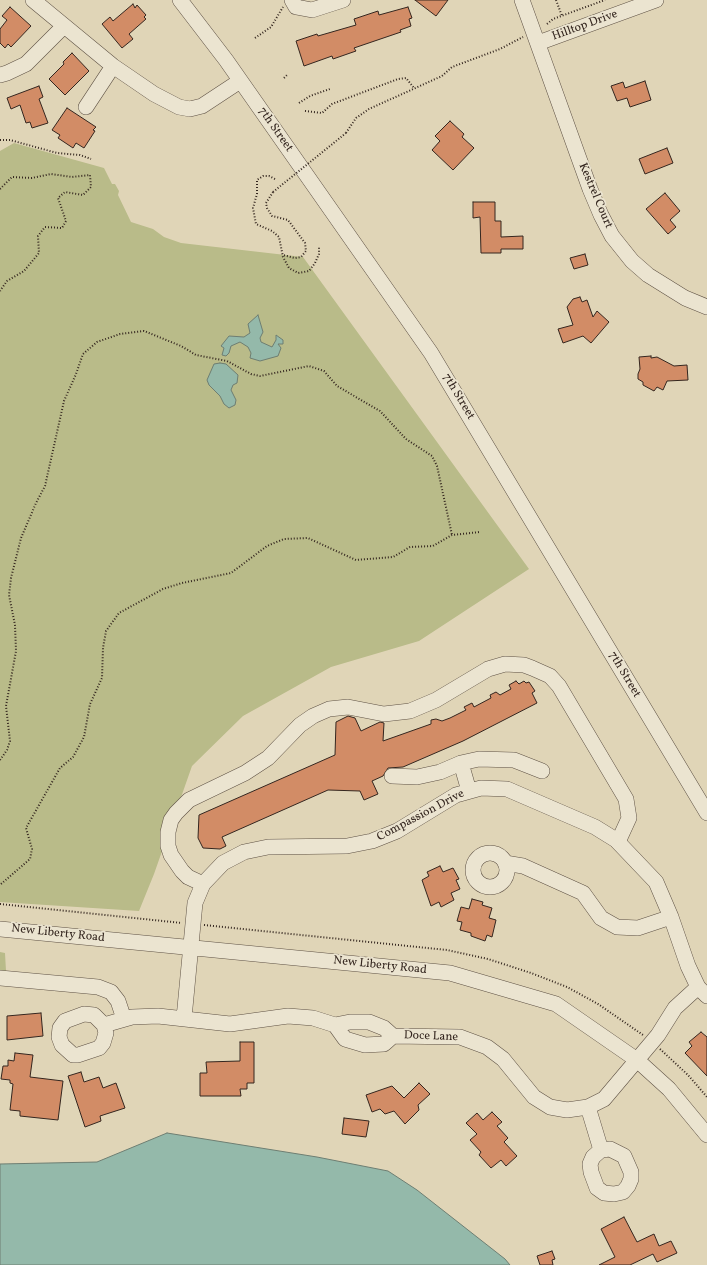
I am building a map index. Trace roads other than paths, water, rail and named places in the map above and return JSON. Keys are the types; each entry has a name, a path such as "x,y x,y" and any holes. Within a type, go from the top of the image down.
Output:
{"street":[{"path":"33,0 113,66 154,94 179,107 190,108 202,106 212,102 240,81"},
{"name":"7th Street","path":"180,0 240,81 431,353 707,813"},
{"path":"289,2 296,7 312,10 343,0"},
{"name":"Kestrel Court","path":"522,0 531,39 590,189 612,236 632,261 648,275 685,298 707,307"},
{"name":"Hilltop Drive","path":"531,39 656,0"},
{"path":"0,75 26,64 64,26"},
{"path":"86,107 113,66"},
{"path":"203,884 188,877 182,871 171,855 168,846 168,832 171,820 189,800 254,767 272,754 300,725 317,714 329,709 348,707 384,714 410,711 436,700 488,669 504,664 524,665 532,668 550,676 559,686 626,799 629,818 618,842"},
{"path":"392,776 417,777 440,772 460,763 479,758 514,760 542,770"},
{"path":"460,763 469,791"},
{"name":"Compassion Drive","path":"184,1018 195,903 203,884 223,863 244,852 268,846 347,846 372,842 397,832 456,795 481,788 507,789 595,827 618,842 656,882 671,917 688,966 703,992"},
{"path":"505,863 523,866 583,893 601,918 617,927 638,928 671,917"},
{"name":"New Liberty Road","path":"0,929 450,973 556,1004 637,1060 669,1089 707,1135"},
{"path":"0,978 98,987 111,992 118,1001 124,1019"},
{"name":"Doce Lane","path":"104,1025 124,1019 158,1016 230,1024 288,1016 313,1018 335,1025 350,1022 368,1022 384,1028 393,1036 460,1037 487,1047 503,1059 534,1097 550,1107 568,1110 588,1107 604,1099 658,1035 675,1008 703,992"},
{"name":"Doce Lane","path":"335,1025 345,1039 364,1045 384,1044 393,1036"},
{"path":"588,1107 601,1150"}]}
